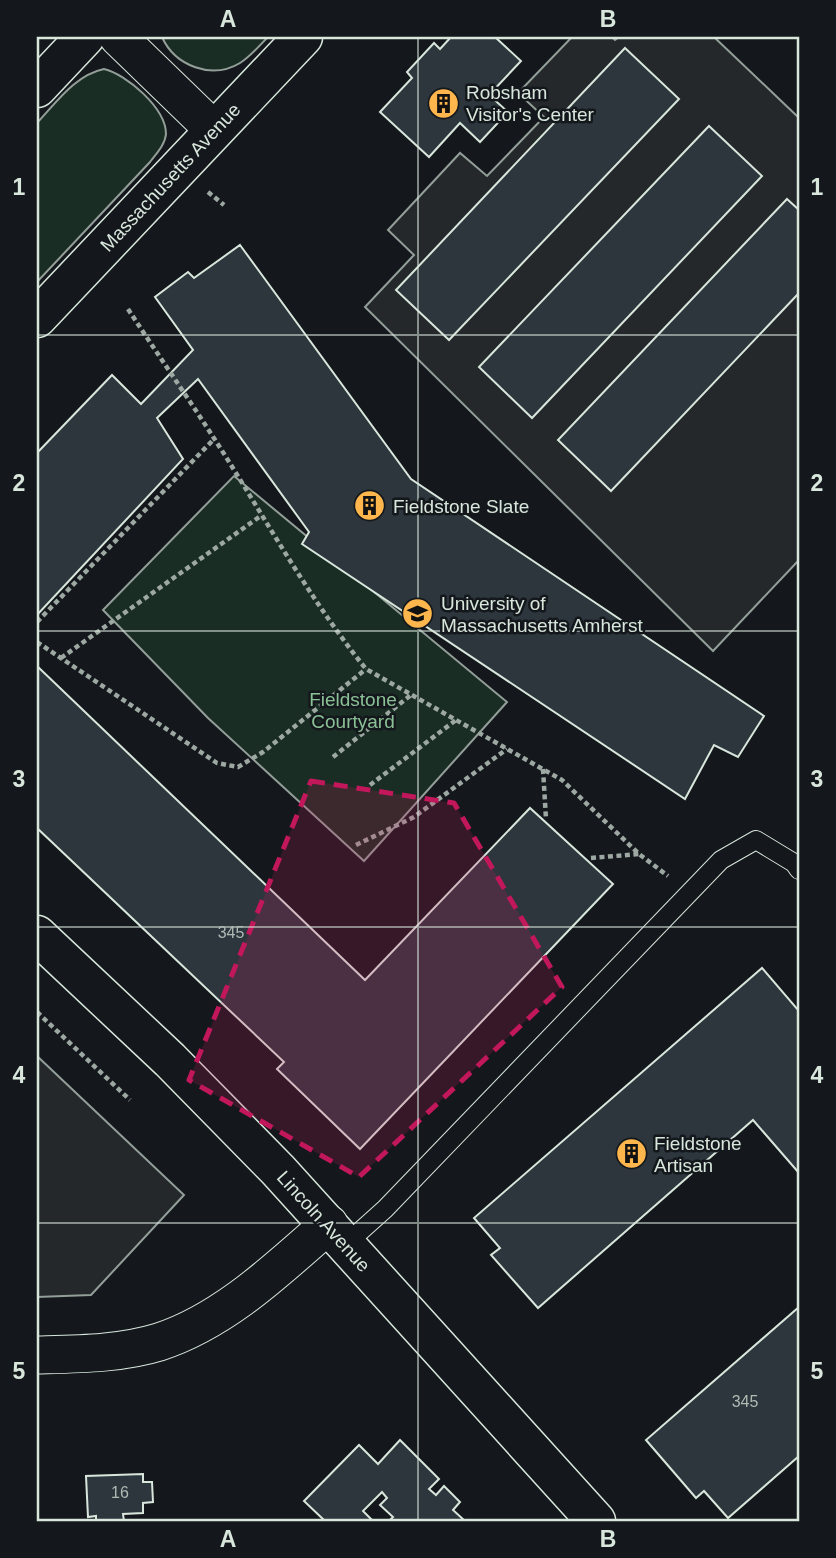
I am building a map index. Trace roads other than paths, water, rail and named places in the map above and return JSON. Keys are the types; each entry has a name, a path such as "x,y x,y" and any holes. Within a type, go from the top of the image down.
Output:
{"street":[{"path":"37,88 85,37"},
{"path":"118,37 215,130"},
{"name":"Massachusetts Avenue","path":"37,318 303,37"},
{"name":"Lincoln Avenue","path":"37,935 178,1069 337,1234 596,1521"},
{"path":"37,1355 120,1350 158,1342 196,1327 268,1276 337,1234"}],"lane":[{"path":"337,1234 385,1209 722,860 755,840 793,863 799,870"}],"place":[{"name":"Robsham Visitor's Center","path":"443,103"},
{"name":"Fieldstone Slate","path":"370,506"},
{"name":"University of Massachusetts Amherst","path":"418,614"},
{"name":"Fieldstone Artisan","path":"631,1154"}],"park label":[{"name":"Fieldstone Courtyard","path":"353,710"}]}
